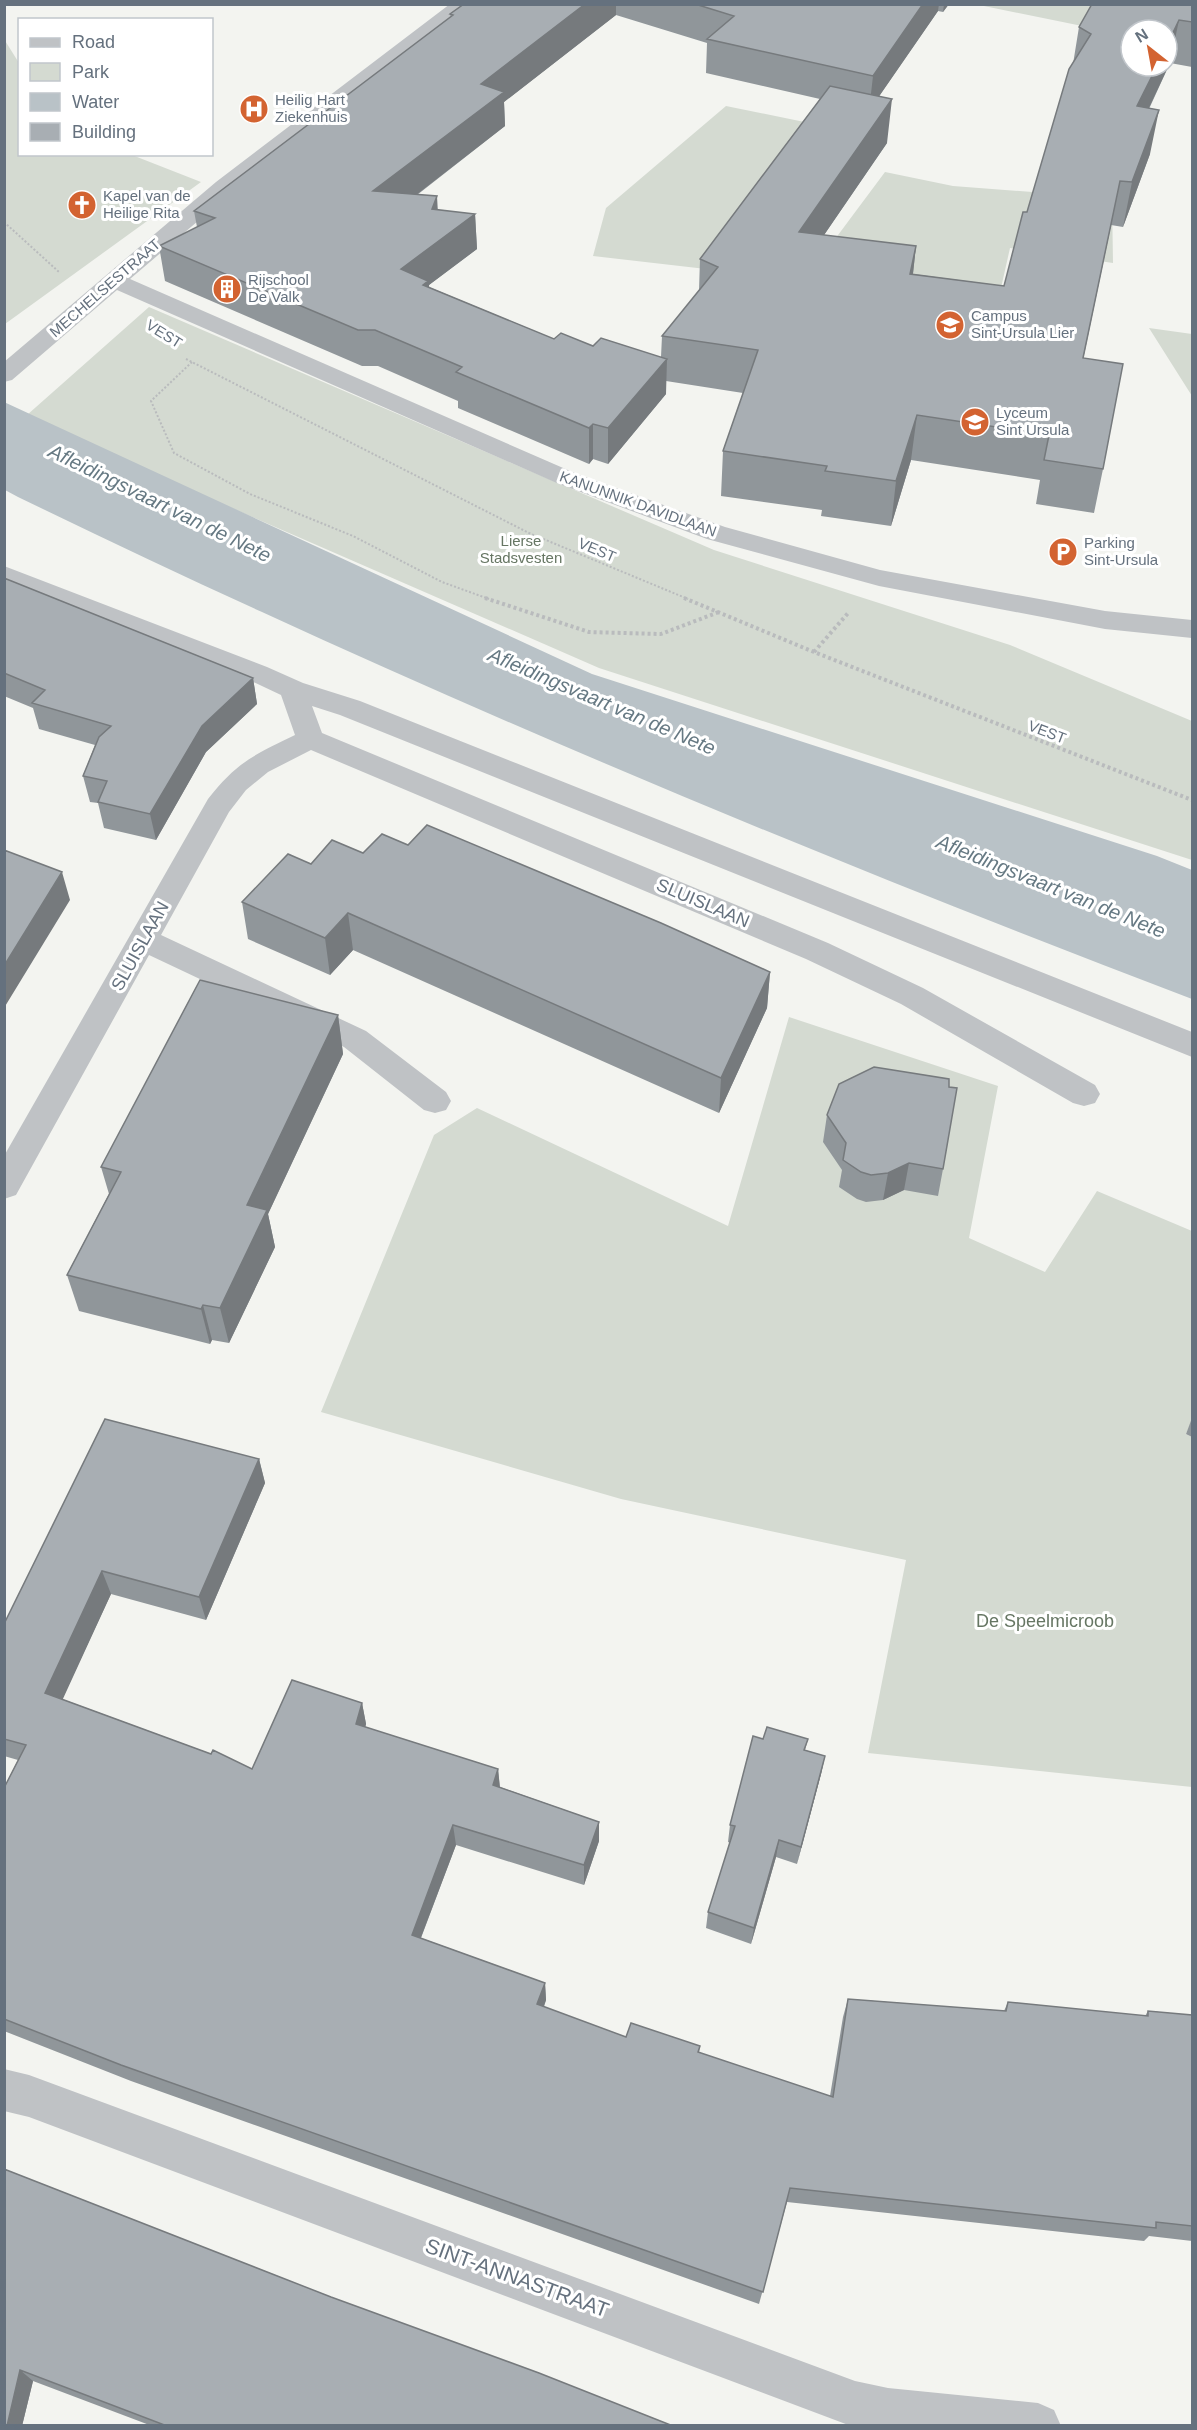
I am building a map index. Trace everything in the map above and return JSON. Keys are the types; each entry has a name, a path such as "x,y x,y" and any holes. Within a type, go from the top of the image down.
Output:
{"street":[{"name":"MECHELSESTRAAT","path":"5,375 224,187 463,4"},
{"name":"KANUNNIK DAVIDLAAN","path":"113,280 568,479 716,533 879,578 1105,620 1192,629"},
{"path":"4,574 257,673 293,690 350,708 1192,1045"},
{"path":"293,690 310,739"},
{"name":"SLUISLAAN","path":"4,1186 218,806 236,783 258,765 310,739 817,951 912,996 1084,1094"},
{"path":"144,940 355,1039 435,1101"},
{"name":"SINT-ANNASTRAAT","path":"4,2090 29,2096 888,2418 1038,2426"}],"path":[{"path":"4,222 90,300"},
{"name":"VEST","path":"182,357 530,533 814,652 1192,800"},
{"path":"192,362 151,401 174,453 250,494 353,536 442,582 494,602 589,632 661,633 719,612"}],"green space":[{"path":"979,5 1105,5 1092,28"},
{"path":"4,39 18,61 18,156 135,156 201,182 5,324"},
{"path":"726,106 819,125 706,269 593,256 606,208"},
{"path":"885,172 953,186 1112,198 1113,263 1010,248 1001,288 812,270"},
{"name":"Lierse Stadsvesten","path":"149,307 714,550 1010,645 1192,721 1192,860 599,668 71,438 27,415"},
{"path":"1149,328 1192,334 1192,396"},
{"name":"De Speelmicroob","path":"789,1017 998,1086 969,1238 1045,1272 1097,1191 1192,1231 1192,1420 1186,1434 1192,1437 1192,1787 868,1753 906,1560 621,1499 321,1412 434,1135 477,1108 728,1226"}],"water":[{"name":"Afleidingsvaart van de Nete","path":"4,402 592,674 1157,856 1192,870 1192,999 958,908 608,765 262,612 18,497 5,490"}],"building":[{"path":"464,4 585,4 481,84 504,92 373,191 437,196 432,209 475,214 401,269 428,281 423,285 554,339 561,333 593,346 601,338 667,359 608,428 593,424 589,428 456,372 462,367 375,330 358,330 159,246 215,218 194,211 453,15 450,14"},
{"path":"695,4 923,4 873,76 707,39 734,16"},
{"path":"1092,4 1192,4 1192,22 1179,20 1179,18 1119,18 1119,78 1151,78 1137,106 1159,110 1132,182 1120,181 1083,358 1123,364 1103,469 1044,460 1049,435 917,415 896,481 825,471 827,466 723,451 758,350 662,336 718,267 700,259 830,86 892,99 799,232 916,246 910,274 1004,286 1023,212 1027,212 1069,69 1091,34 1079,27"},
{"path":"4,578 253,678 202,726 150,814 98,802 107,781 83,776 99,737 111,726 32,703 45,690 4,673"},
{"path":"427,825 661,923 770,972 721,1078 348,913 325,938 242,902 288,854 311,864 332,840 363,853 382,834 408,845"},
{"path":"4,850 62,872 4,966"},
{"path":"200,980 338,1015 247,1205 267,1210 220,1308 203,1305 201,1309 67,1275 121,1172 101,1167"},
{"path":"874,1067 949,1079 949,1087 957,1088 943,1169 909,1163 888,1173 871,1175 861,1172 843,1160 846,1143 827,1115 839,1084"},
{"path":"105,1419 259,1459 199,1597 102,1571 45,1693 211,1754 213,1750 252,1769 292,1680 362,1703 356,1724 498,1769 493,1785 599,1822 584,1865 453,1825 412,1935 545,1983 537,2004 626,2037 631,2023 700,2046 698,2052 833,2097 848,1999 1006,2011 1008,2002 1148,2016 1148,2011 1192,2015 1192,2226 1156,2222 1156,2228 790,2188 763,2292 121,2065 4,2019 4,1788 26,1745 4,1739 4,1624"},
{"path":"767,1727 808,1739 804,1750 825,1756 801,1847 779,1840 754,1928 708,1912 735,1826 730,1825 753,1736 763,1739"},
{"path":"4,2169 331,2297 539,2373 673,2426 167,2426 20,2370 7,2426 4,2426"}],"place":[{"name":"Heilig Hart Ziekenhuis","path":"254,109"},
{"name":"Kapel van de Heilige Rita","path":"82,205"},
{"name":"Rijschool De Valk","path":"227,289"},
{"name":"Campus Sint-Ursula Lier","path":"950,325"},
{"name":"Lyceum Sint Ursula","path":"975,422"},
{"name":"Parking Sint-Ursula","path":"1063,552"}]}
